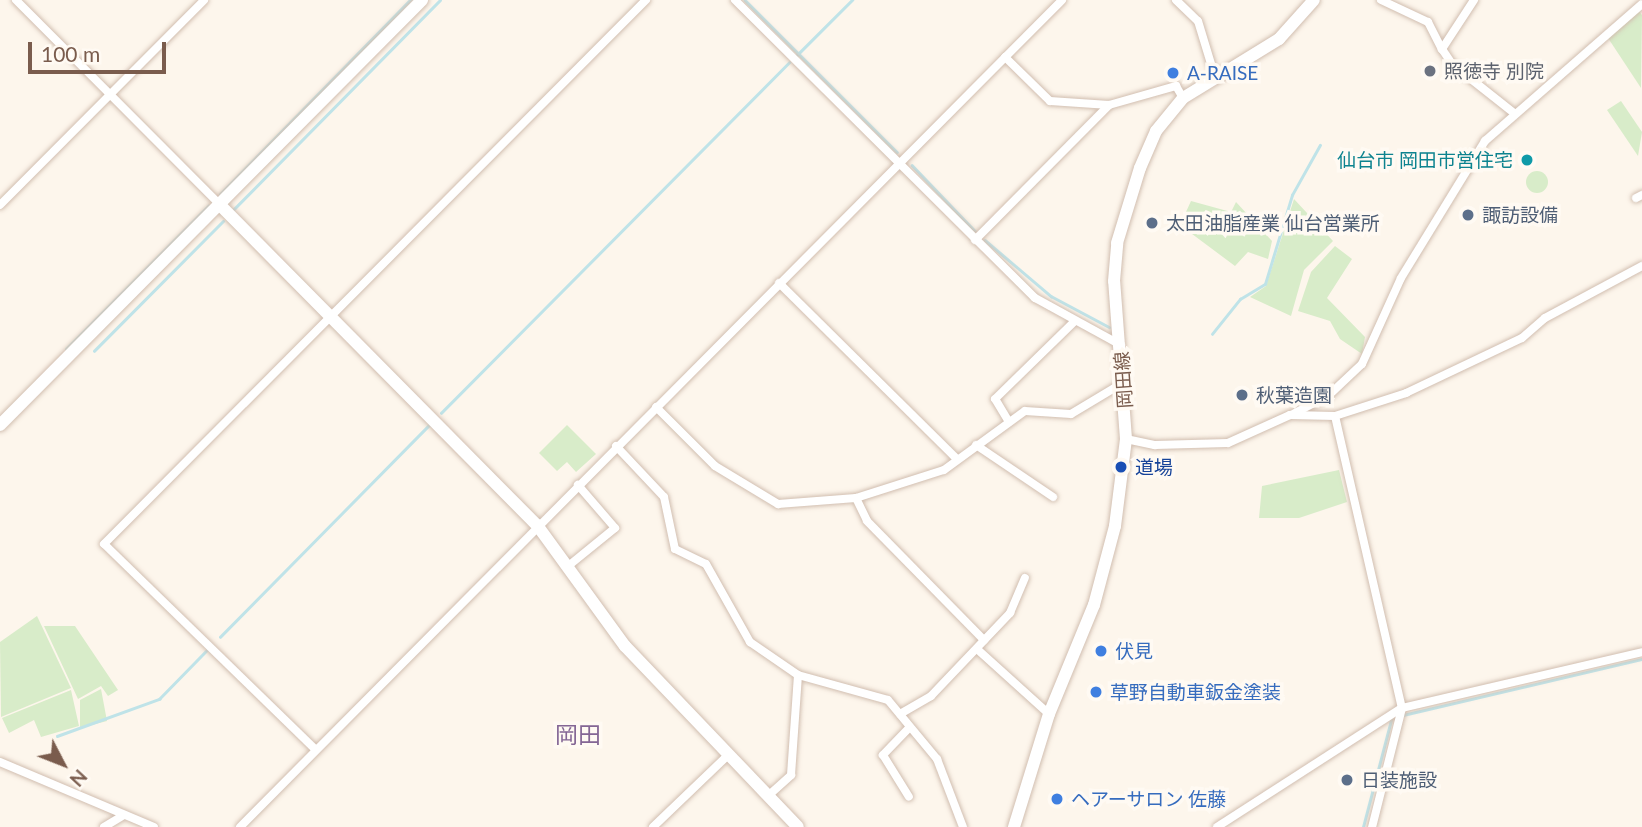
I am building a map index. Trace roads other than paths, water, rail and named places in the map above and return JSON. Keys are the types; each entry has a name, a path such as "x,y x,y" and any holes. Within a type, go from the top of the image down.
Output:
{"street":[{"path":"16,0 537,525 625,646 798,827"},
{"path":"0,205 204,0"},
{"path":"0,425 422,0"},
{"path":"315,749 104,544 646,0"},
{"path":"735,0 1035,298 1074,322 1121,345"},
{"path":"240,827 537,525 1062,0"},
{"path":"1176,0 1198,21 1214,76"},
{"name":"岡田線","path":"1014,827 1049,714 1106,567 1126,439 1117,243 1148,148 1183,98 1214,76 1279,39 1314,0"},
{"path":"1381,0 1428,22 1452,64 1515,114"},
{"path":"1443,49 1474,0"},
{"path":"1126,439 1155,445 1228,443 1329,394 1362,364 1401,278 1485,141 1642,4"},
{"path":"1005,57 1050,101 1109,106 1176,86 1183,98"},
{"path":"975,240 1109,106"},
{"path":"1290,415 1335,416 1406,393 1521,338 1545,318 1642,266"},
{"path":"779,283 957,459"},
{"path":"1009,422 995,399 1074,322"},
{"path":"656,407 715,466 768,502 856,498 944,471 976,444 1025,411 1071,414 1116,387 1125,390"},
{"path":"1335,416 1402,708 1372,827"},
{"path":"976,444 1054,497"},
{"path":"616,446 664,497 675,549 706,564 739,629 797,676 870,691 900,714 907,730 937,760 963,827"},
{"path":"567,567 615,528 578,485"},
{"path":"856,498 867,521 984,640"},
{"path":"900,714 931,696 1010,613 1025,578"},
{"path":"976,649 1049,714"},
{"path":"1217,827 1402,708 1642,652"},
{"path":"769,795 791,775 797,676"},
{"path":"907,730 883,755 909,797"},
{"path":"653,827 728,755"},
{"path":"0,762 154,827"},
{"path":"104,827 124,815"}],"waterway":[{"path":"220,194 410,0"},
{"path":"234,209 440,0"},
{"path":"745,0 897,152"},
{"path":"797,55 852,0"},
{"path":"441,413 789,63"},
{"path":"1212,334 1240,299 1265,284 1292,195 1320,145"},
{"path":"912,165 975,231"},
{"path":"66,349 208,206"},
{"path":"94,351 223,221"},
{"path":"985,240 1051,296 1109,327"},
{"path":"220,637 429,425"},
{"path":"57,736 159,699 208,649"},
{"path":"1403,715 1642,659"},
{"path":"1363,827 1391,720"}],"place":[{"name":"照徳寺 別院","path":"1430,71"},
{"name":"A-RAISE","path":"1173,73"},
{"name":"仙台市 岡田市営住宅","path":"1527,160"},
{"name":"諏訪設備","path":"1468,215"},
{"name":"太田油脂産業 仙台営業所","path":"1152,223"},
{"name":"秋葉造園","path":"1242,395"},
{"name":"道場","path":"1121,467"},
{"name":"伏見","path":"1101,651"},
{"name":"草野自動車鈑金塗装","path":"1096,692"},
{"name":"日装施設","path":"1347,780"},
{"name":"ヘアーサロン 佐藤","path":"1057,799"}],"district":[{"name":"岡田","path":"578,734"}]}
